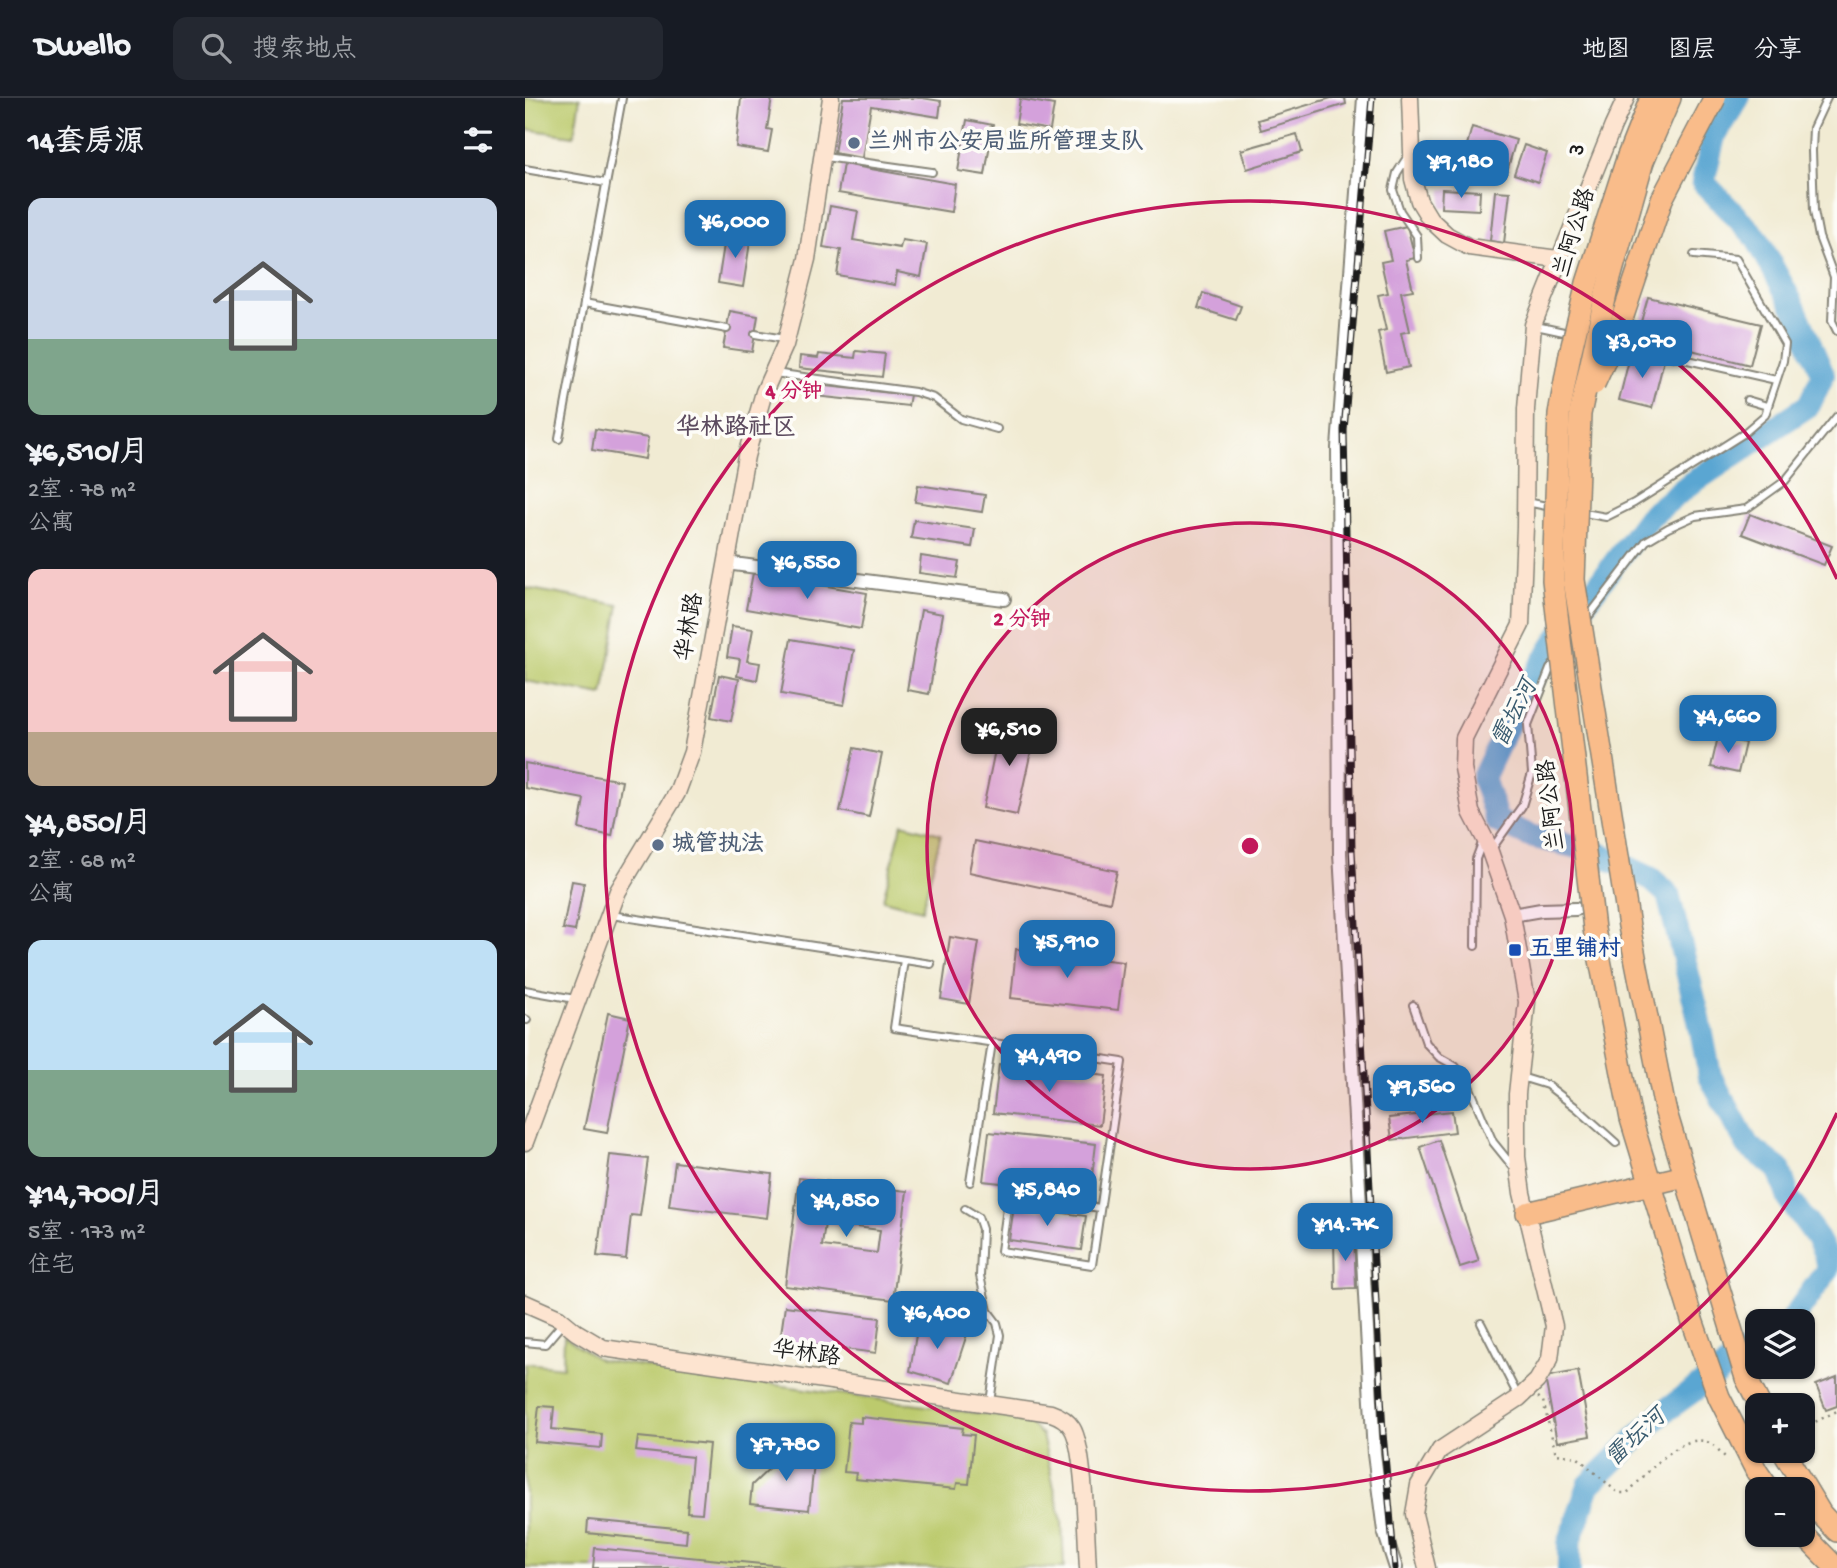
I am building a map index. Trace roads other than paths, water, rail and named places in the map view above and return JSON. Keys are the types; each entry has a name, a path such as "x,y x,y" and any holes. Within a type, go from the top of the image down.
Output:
{"highway":[{"path":"1636,158 1641,98"},
{"name":"兰阿公路","path":"1651,98 1580,414 1574,580 1629,926 1665,1109 1746,1378 1754,1393"},
{"name":"兰阿公路","path":"1670,98 1636,158 1587,283 1559,414 1553,580 1594,929 1631,1119 1692,1320 1719,1396 1761,1477"},
{"path":"1580,414 1617,334 1662,200 1715,98"},
{"path":"1527,1213 1685,1176"},
{"path":"1790,1463 1821,1514 1837,1531"},
{"path":"1815,1546 1836,1568"}],"street":[{"name":"华林路","path":"525,1142 609,914 627,874 663,818 685,774 692,752 752,430 786,340 807,259 831,98"},
{"path":"1364,98 1338,448 1340,853 1374,1454 1384,1531 1396,1568"},
{"path":"1410,98 1413,179 1419,201 1430,219 1447,234 1469,247 1558,259"},
{"name":"3","path":"1523,1394 1537,1381 1550,1359 1554,1326 1527,1213 1517,1157 1519,1077 1527,1002 1512,915 1487,844 1471,811 1464,768 1464,738 1521,625 1526,409 1532,325 1626,98"},
{"path":"726,563 1004,599"},
{"path":"1512,915 1541,910 1576,909"},
{"name":"华林路","path":"525,1303 564,1322 592,1342 611,1349 1051,1413 1062,1418 1071,1426 1076,1436 1080,1458 1088,1568"},
{"path":"1427,1568 1414,1514 1419,1485 1440,1450 1523,1394"}],"lane":[{"path":"559,439 622,98"},
{"path":"1827,98 1813,128 1812,151 1815,211 1819,237 1834,277 1832,321 1837,331"},
{"path":"1411,151 1397,173 1393,190 1400,211 1417,236 1418,258"},
{"path":"823,156 932,172"},
{"path":"525,169 606,183"},
{"path":"1525,502 1606,517 1743,434 1765,415 1783,361 1785,344 1736,259 1694,255"},
{"path":"584,303 727,329"},
{"path":"1532,325 1776,380"},
{"path":"755,334 786,340"},
{"path":"772,373 915,392 934,398 961,419 997,429"},
{"path":"1747,400 1767,406"},
{"path":"1475,946 1476,859 1487,844 1504,832 1522,806 1532,773 1528,725 1550,669 1646,541 1695,516 1746,509 1785,481 1837,416"},
{"path":"609,914 930,964"},
{"path":"904,960 894,1028 1122,1062 1092,1265 1000,1251 1009,1194 1100,1208"},
{"path":"525,990 577,999"},
{"path":"1413,1005 1426,1043 1439,1057 1455,1066 1466,1079 1493,1142 1519,1175"},
{"path":"970,1182 992,1043"},
{"path":"1519,1077 1547,1085 1616,1143"},
{"path":"965,1209 978,1217 982,1229 980,1276 988,1311 997,1322 1000,1335 990,1404"},
{"path":"525,1342 545,1345 564,1322"},
{"path":"1481,1322 1523,1394"}],"waterway":[{"name":"雷坛河","path":"1738,98 1714,136 1703,182 1756,237 1795,309 1823,375 1809,405 1690,484 1649,517 1557,640 1519,701 1483,778 1497,821 1530,836 1591,850 1650,878 1668,894 1710,1076 1748,1146 1779,1169 1789,1199 1825,1253 1828,1269 1800,1309"},
{"name":"雷坛河","path":"1569,1568 1569,1544 1589,1485 1662,1413 1745,1354"}],"railway":[{"path":"1372,98 1344,430 1352,850 1383,1433 1395,1568"}],"place":[{"name":"兰州市公安局监所管理支队","path":"854,143"},
{"name":"城管执法","path":"658,845"},
{"name":"五里铺村","path":"1515,950"}],"district":[{"name":"华林路社区","path":"736,429"}]}
